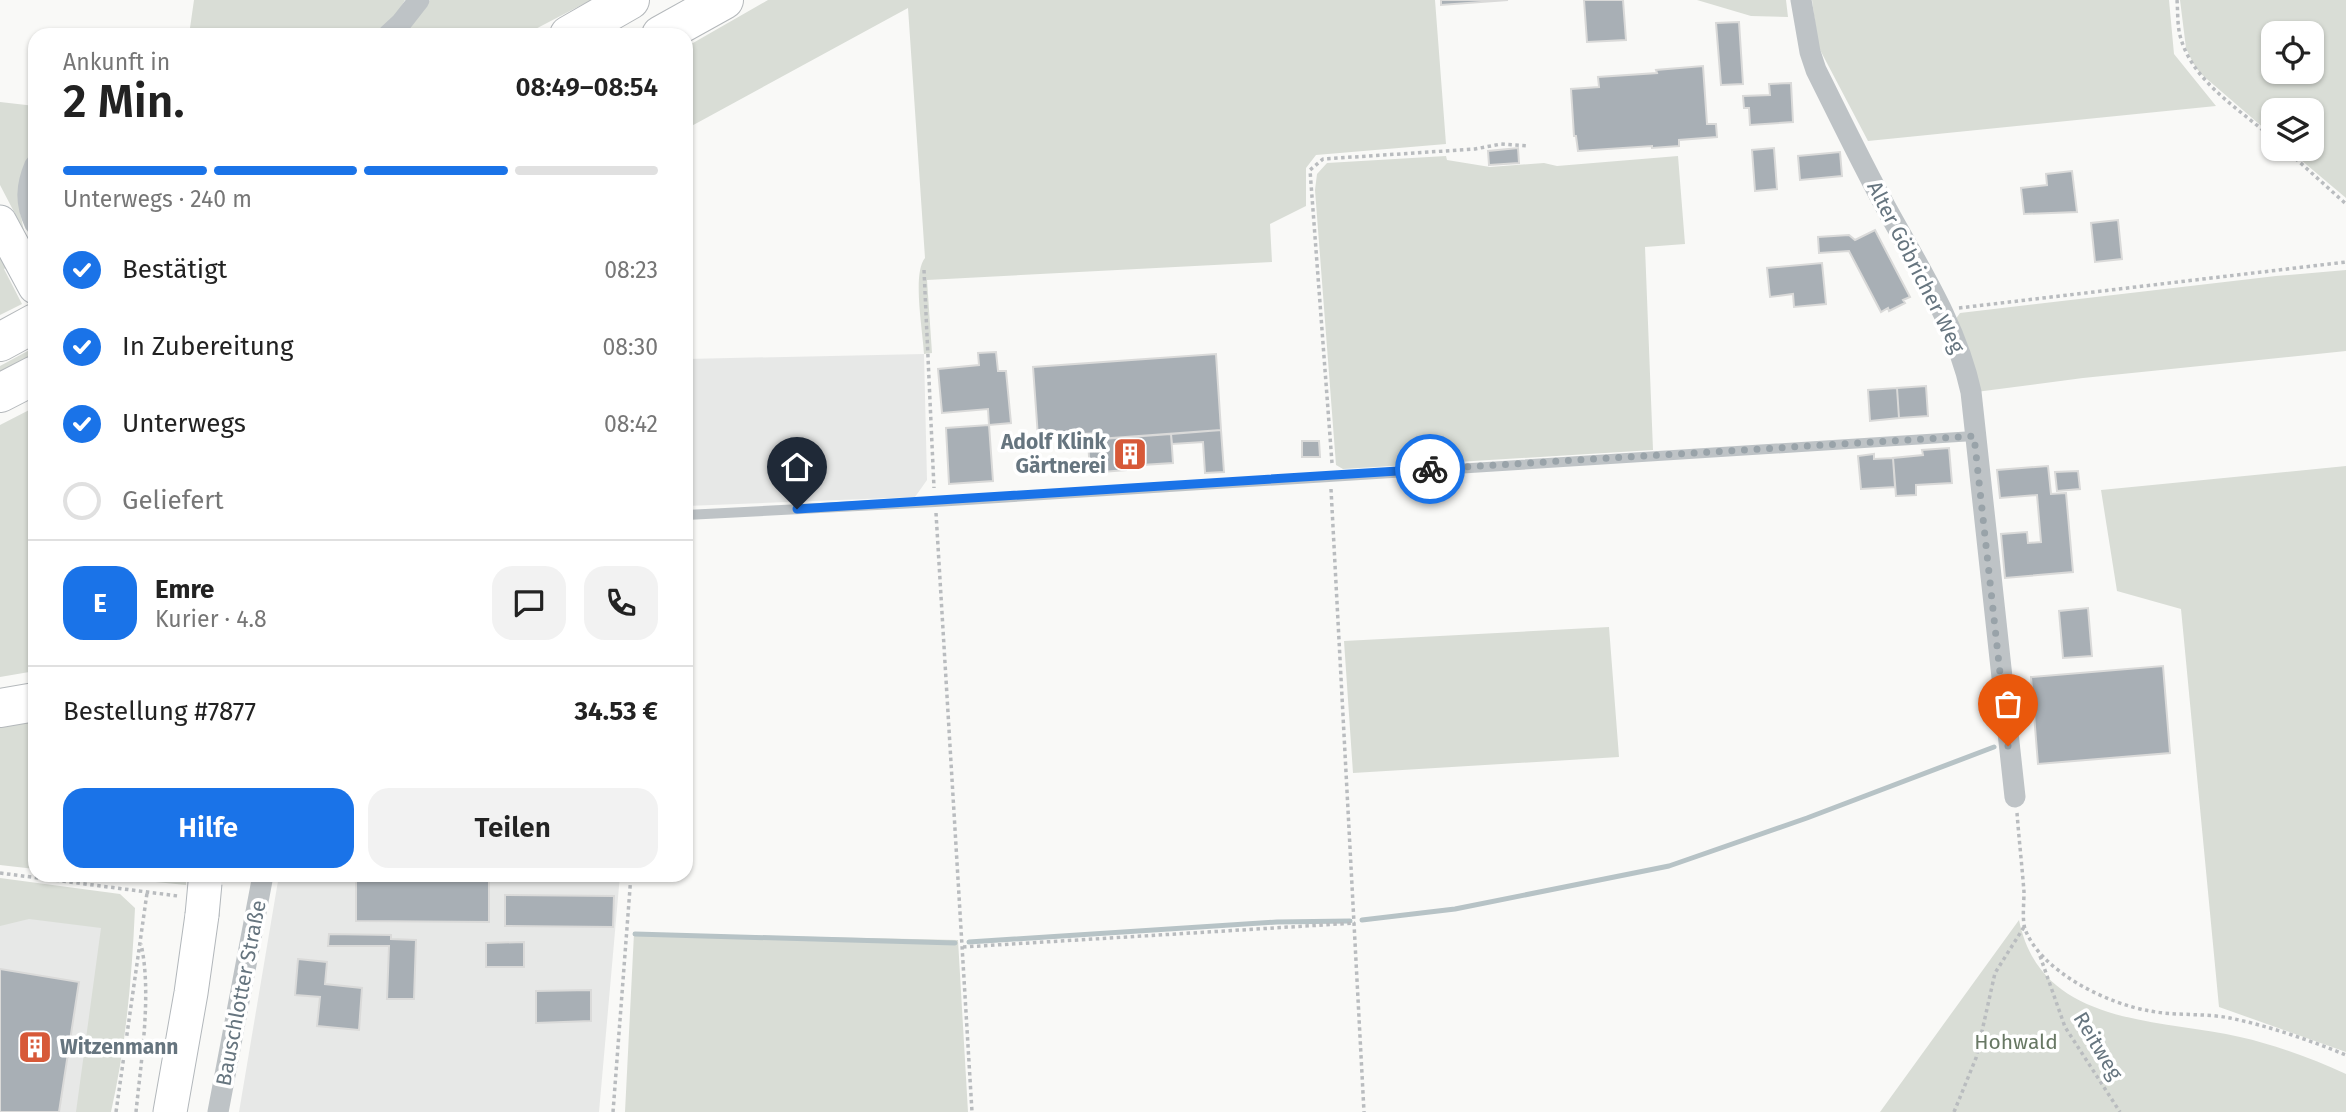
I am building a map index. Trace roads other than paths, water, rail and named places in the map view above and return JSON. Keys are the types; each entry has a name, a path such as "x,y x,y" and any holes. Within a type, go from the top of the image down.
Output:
{"highway":[{"path":"581,28 630,0"},
{"path":"674,28 724,0"},
{"path":"0,341 28,327"},
{"path":"0,393 28,378"},
{"path":"0,685 28,680"},
{"path":"0,708 28,703"}],"main road":[{"path":"0,222 28,273"},
{"path":"170,1112 191,993 200,893"}],"street":[{"path":"396,28 419,0"},
{"name":"Alter Göbricher Weg","path":"1801,0 1816,70 1942,310 1966,370 1971,393 2015,797"},
{"name":"Bauschlotter Straße","path":"218,1112 262,882"}],"lane":[{"path":"693,515 935,502 1974,436"}],"waterway":[{"path":"1362,920 1455,909 1669,866 1807,818 1994,747"},
{"path":"969,942 1277,922 1350,921"},
{"path":"635,934 955,943"}],"place":[{"name":"Adolf Klink Gärtnerei","path":"1130,454"},
{"name":"Witzenmann","path":"35,1047"}],"park label":[{"name":"Hohwald","path":"2016,1042"}]}
